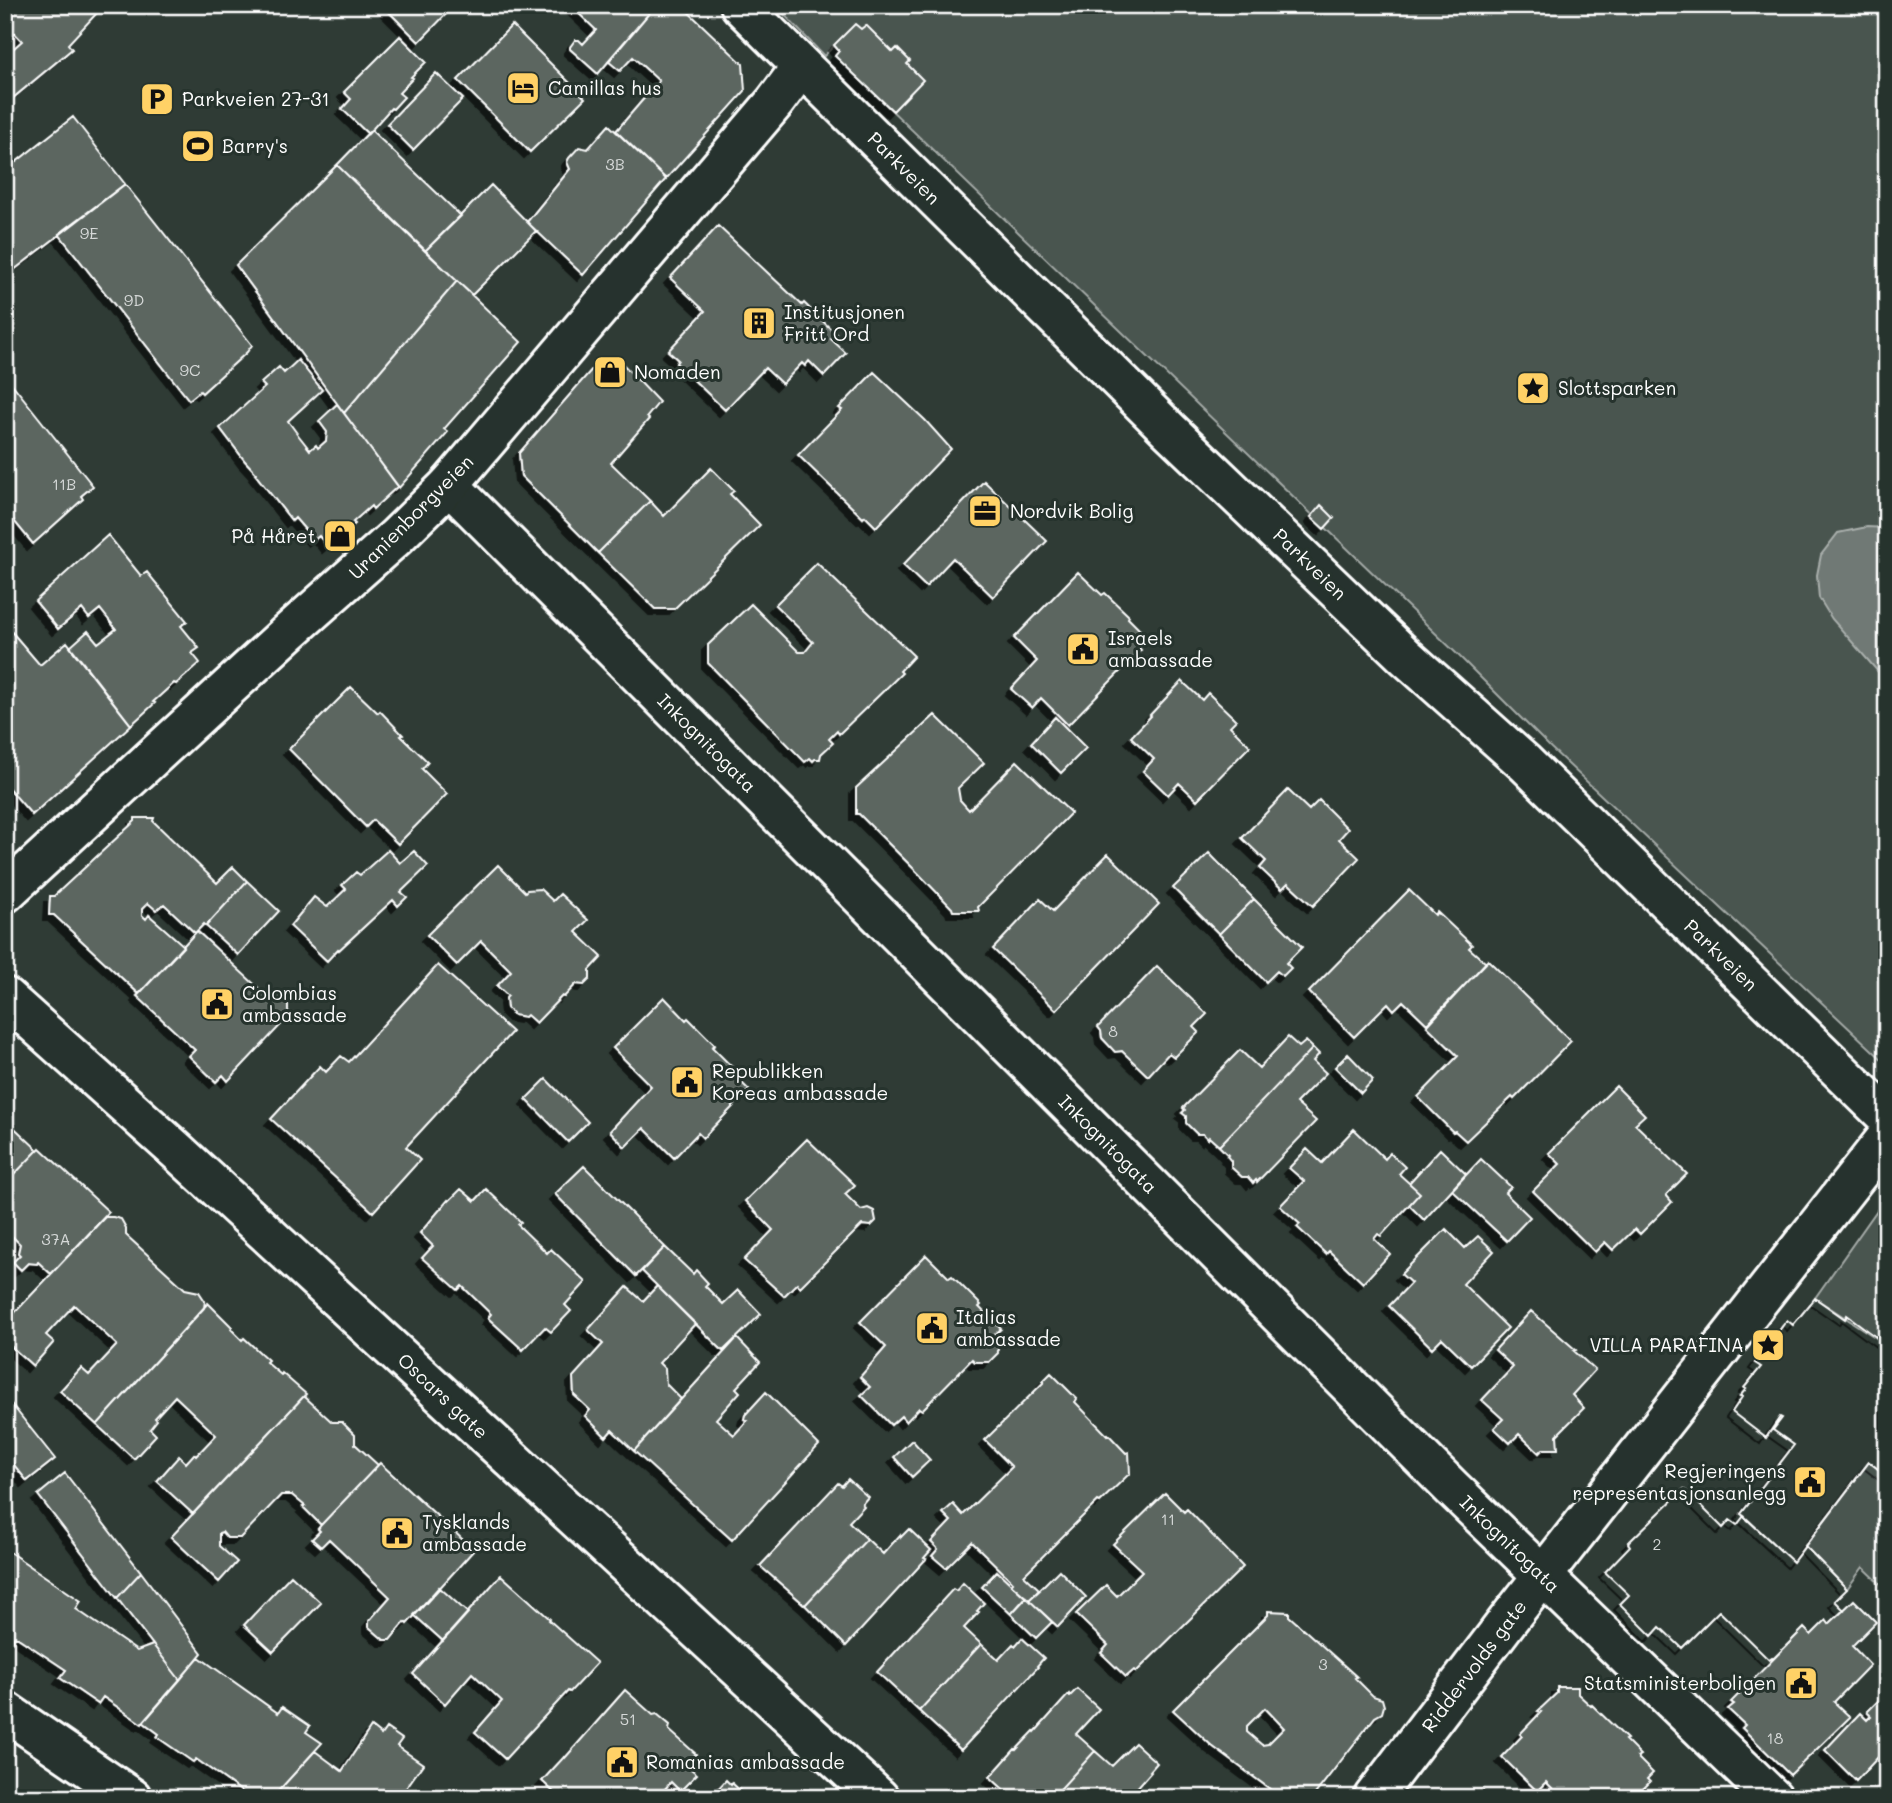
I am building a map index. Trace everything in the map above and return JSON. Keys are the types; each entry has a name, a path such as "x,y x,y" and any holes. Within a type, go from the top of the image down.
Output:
{"street":[{"name":"Parkveien","path":"740,5 1169,430 1406,657 1525,763 1887,1117"},
{"name":"Uranienborgveien","path":"5,893 396,537 449,485 775,102 801,67"},
{"name":"Inkognitogata","path":"449,485 1452,1489 1773,1798"},
{"name":"Oscars gate","path":"5,997 177,1151 879,1798"},
{"name":"Riddervolds gate","path":"1373,1798 1508,1620 1887,1137"},
{"path":"5,1710 132,1798"}],"shaded area":[{"name":"Slottsparken","path":"775,5 1887,5 1887,1064 1551,748 1456,653 835,56 839,51 834,46 824,56"},
{"path":"1867,527 1887,528 1887,682 1832,619 1819,598 1817,575 1821,555 1838,533"},
{"path":"1887,1196 1887,1345 1815,1298"},
{"path":"1869,1462 1887,1476 1887,1590 1863,1567 1847,1589 1805,1546"}],"building":[{"path":"5,5 91,5 97,13 68,44 72,49 13,98 5,89 5,56 22,41 5,23"},
{"path":"382,5 455,5 419,42"},
{"path":"570,5 656,5 598,74 570,49 575,40 583,44 596,30"},
{"path":"656,5 681,5 743,64 745,91 666,179 616,131 659,81 633,57 620,71 608,61"},
{"path":"855,24 861,29 866,25 893,52 897,48 910,61 907,64 923,80 893,111 835,56 839,51 834,45"},
{"path":"512,25 585,98 530,152 458,80"},
{"path":"400,36 426,62 399,93 404,97 368,134 342,109 351,99 344,92"},
{"path":"436,73 463,99 413,150 387,124"},
{"path":"73,117 125,184 5,277 5,168"},
{"path":"609,125 666,179 583,275 527,222 570,169 567,162 569,158 579,147 588,149"},
{"path":"371,130 461,216 425,251 337,165"},
{"path":"337,165 457,281 344,413 236,265"},
{"path":"125,184 252,345 202,393 200,391 189,400 59,234"},
{"path":"491,185 536,231 472,295 425,251"},
{"name":"Institusjonen Fritt Ord","path":"718,226 836,334 831,339 846,353 824,376 809,361 805,366 802,363 782,384 765,368 725,410 676,363 678,360 668,351 705,311 670,278"},
{"path":"457,281 521,342 444,429 448,432 399,488 344,413"},
{"path":"298,360 322,390 288,421 310,450 316,445 318,448 326,441 327,432 319,421 337,404 398,486 373,509 371,506 328,547 319,536 314,540 295,518 292,521 220,428 265,387 261,383 279,367 284,373"},
{"path":"600,360 619,360 659,402 647,417 649,419 611,463 650,501 598,553 521,476 519,453"},
{"path":"874,372 925,420 951,449 876,527 865,516 863,518 798,455"},
{"path":"5,375 93,486 81,496 83,499 33,544 5,510"},
{"path":"711,468 734,491 730,494 760,525 674,609 655,609 598,553 650,501 664,516"},
{"name":"Nordvik Bolig","path":"984,481 1047,541 993,597 953,558 926,587 903,565"},
{"path":"1321,505 1334,518 1324,529 1311,517"},
{"path":"108,535 141,576 147,572 187,621 181,626 199,648 192,653 200,663 174,683 131,725 70,647 88,631 98,643 116,629 100,609 89,618 82,609 58,629 35,601"},
{"path":"817,563 914,656 900,671 902,673 839,734 837,731 829,739 833,743 821,754 820,759 813,761 810,758 805,762 708,663 708,645 751,604 799,652 805,652 813,642 775,605"},
{"name":"Israels ambassade","path":"1078,572 1102,595 1105,593 1148,638 1139,648 1141,650 1068,725 1041,698 1032,708 1011,689 1037,661 1014,638"},
{"path":"5,624 40,665 67,642 131,725 32,815 5,784"},
{"path":"1182,681 1202,700 1208,693 1236,720 1230,726 1250,746 1197,800 1179,783 1168,795 1143,771 1154,759 1131,737"},
{"path":"351,687 378,713 380,711 428,762 422,769 447,794 398,844 373,820 366,827 289,749"},
{"path":"935,715 984,763 958,788 960,800 969,810 1017,761 1071,813 978,907 979,911 953,911 859,814 856,814 856,788"},
{"path":"1055,717 1086,748 1061,773 1031,743"},
{"path":"1288,790 1309,810 1319,800 1348,829 1339,839 1359,858 1313,906 1288,883 1282,889 1260,868 1266,861 1242,838"},
{"path":"135,818 154,818 153,821 217,883 233,867 247,881 206,926 204,924 195,933 164,904 156,910 148,903 142,909 142,915 146,919 149,915 184,946 139,994 54,915 49,915 50,896 54,896 135,821"},
{"path":"388,850 400,863 414,851 428,866 401,892 407,897 398,906 393,900 327,961 290,926 314,897 327,907 346,889 342,885 356,872 360,875"},
{"path":"1209,853 1254,899 1219,934 1173,888"},
{"path":"1108,854 1159,904 1056,1010 993,949 1040,899 1053,911"},
{"path":"498,865 525,892 540,889 553,901 560,894 588,920 576,932 602,957 590,970 590,979 584,985 576,984 536,1023 527,1015 514,1015 507,1008 508,996 497,986 511,971 481,941 457,965 427,935"},
{"path":"247,881 279,911 238,955 206,926"},
{"path":"1409,890 1472,945 1469,948 1486,963 1427,1024 1403,1001 1394,1010 1388,1003 1354,1037 1309,992"},
{"path":"1254,899 1302,947 1286,963 1291,968 1283,976 1277,971 1266,982 1219,934"},
{"path":"197,931 266,995 277,993 284,997 291,1014 228,1081 223,1075 216,1082 189,1056 195,1050 137,996"},
{"path":"1488,960 1571,1041 1514,1099 1512,1097 1466,1141 1453,1132 1418,1097 1458,1056 1427,1026"},
{"path":"438,965 512,1032 406,1147 420,1160 373,1212 271,1119 320,1066 326,1072 341,1056 349,1062"},
{"path":"1157,966 1207,1014 1194,1027 1199,1032 1174,1057 1169,1053 1148,1076 1122,1051 1115,1052 1102,1038 1098,1027"},
{"path":"664,997 715,1045 712,1047 742,1077 739,1080 749,1090 703,1138 698,1133 674,1158 644,1128 625,1147 610,1131 651,1086 613,1048"},
{"path":"1288,1037 1299,1047 1306,1041 1313,1048 1219,1146 1209,1137 1208,1139 1203,1134 1197,1134 1186,1123 1183,1108 1240,1050 1259,1068"},
{"path":"1313,1048 1319,1054 1313,1061 1326,1073 1296,1103 1316,1121 1253,1183 1231,1167 1228,1155 1219,1146"},
{"path":"1348,1054 1373,1080 1361,1093 1335,1067"},
{"path":"546,1079 588,1122 568,1142 526,1099"},
{"path":"1616,1086 1645,1115 1635,1124 1687,1174 1666,1195 1672,1202 1640,1234 1635,1229 1613,1250 1605,1242 1595,1252 1533,1191 1560,1164 1549,1153"},
{"path":"5,1119 38,1150 5,1184"},
{"path":"1354,1129 1385,1159 1390,1153 1405,1167 1399,1174 1420,1193 1381,1236 1378,1234 1374,1239 1390,1254 1363,1283 1329,1251 1326,1254 1297,1227 1300,1224 1280,1206 1304,1181 1289,1168 1307,1149 1322,1163"},
{"path":"807,1139 855,1185 845,1194 861,1210 868,1208 874,1211 876,1221 871,1226 862,1225 800,1287 797,1283 784,1296 744,1260 773,1230 745,1201"},
{"path":"40,1148 109,1212 51,1274 38,1262 28,1263 21,1270 13,1262 20,1255 20,1244 12,1236 5,1236 5,1184"},
{"path":"1440,1149 1466,1174 1424,1220 1409,1205 1420,1193 1409,1183"},
{"path":"1481,1159 1511,1187 1505,1193 1530,1217 1507,1241 1452,1190"},
{"path":"584,1166 665,1247 636,1276 555,1194"},
{"path":"461,1189 475,1201 486,1189 521,1222 518,1225 547,1253 551,1249 586,1282 565,1305 571,1311 551,1332 545,1327 523,1350 488,1318 491,1314 462,1286 458,1290 422,1258 433,1246 420,1233"},
{"path":"105,1217 121,1219 126,1235 185,1289 199,1292 205,1301 204,1308 97,1425 60,1391 81,1368 89,1375 117,1345 74,1305 46,1335 54,1342 33,1366 5,1341 5,1323"},
{"path":"1446,1229 1465,1248 1478,1236 1494,1251 1463,1284 1508,1328 1471,1366 1442,1338 1432,1348 1389,1306 1411,1283 1401,1274"},
{"path":"665,1247 693,1274 696,1270 708,1283 705,1286 723,1304 738,1290 761,1314 723,1351 642,1271"},
{"path":"926,1255 949,1278 952,1276 1001,1329 994,1335 997,1338 998,1353 989,1362 975,1362 972,1359 922,1410 919,1408 906,1422 901,1416 891,1425 861,1395 870,1387 860,1377 886,1347 860,1322"},
{"path":"657,1286 695,1324 659,1363 665,1369 666,1384 681,1399 634,1451 612,1430 606,1437 585,1416 590,1410 574,1395 573,1377 603,1344 588,1330 627,1287 643,1301"},
{"name":"Regjeringens representasjonsanlegg","path":"1815,1298 1845,1319 1847,1315 1887,1345 1887,1476 1869,1462 1805,1546 1847,1589 1835,1601 1844,1610 1829,1624 1826,1620 1811,1635 1804,1628 1769,1660 1719,1611 1682,1648 1660,1627 1652,1636 1620,1604 1629,1595 1605,1572 1630,1546 1628,1543 1684,1489 1723,1528 1730,1520 1737,1525 1744,1516 1741,1514 1794,1445 1773,1430 1782,1418 1780,1417 1766,1438 1732,1412 1746,1389 1744,1388 1761,1367 1755,1363 1787,1320 1793,1325"},
{"path":"1815,1298 1845,1319 1847,1315 1887,1345 1887,1476 1869,1462 1793,1562 1741,1514 1794,1445 1773,1430 1782,1418 1780,1417 1766,1438 1732,1412 1746,1389 1744,1388 1761,1367 1755,1363 1787,1320 1793,1325"},
{"path":"208,1303 242,1340 244,1338 268,1360 266,1362 306,1394 193,1514 157,1481 179,1456 186,1463 216,1435 175,1396 155,1418 157,1420 150,1429 156,1435 134,1459 97,1425"},
{"path":"1531,1311 1595,1370 1572,1395 1584,1408 1557,1435 1558,1449 1543,1449 1539,1453 1519,1434 1510,1443 1494,1428 1503,1419 1482,1400 1513,1367 1495,1350"},
{"path":"737,1338 760,1362 736,1388 740,1392 716,1419 734,1435 747,1421 744,1419 745,1415 766,1392 819,1445 732,1540 634,1451"},
{"path":"1051,1373 1107,1435 1126,1453 1129,1452 1130,1474 1098,1501 1024,1575 1040,1590 1029,1600 972,1542 946,1568 932,1556 938,1549 931,1542 951,1521 943,1513 953,1504 963,1515 1012,1467 985,1440"},
{"path":"5,1396 55,1459 27,1481 5,1454"},
{"path":"304,1396 332,1422 342,1422 355,1435 355,1444 378,1465 321,1525 292,1495 281,1495 240,1538 227,1538 222,1532 219,1533 219,1546 237,1562 219,1582 171,1537"},
{"path":"912,1440 930,1460 912,1477 894,1457"},
{"path":"380,1463 474,1550 390,1640 384,1640 369,1627 369,1621 390,1597 329,1539 321,1547 312,1539 320,1531 318,1529 321,1525"},
{"path":"65,1473 141,1572 117,1598 38,1495"},
{"path":"848,1479 868,1497 862,1504 864,1506 849,1522 867,1539 805,1605 760,1566 838,1483 842,1486"},
{"path":"1684,1489 1723,1528 1730,1520 1737,1525 1744,1516 1793,1562 1805,1546 1847,1589 1835,1601 1844,1610 1829,1624 1826,1620 1811,1635 1804,1628 1769,1660 1719,1611 1682,1648 1660,1627 1652,1636 1620,1604 1629,1595 1605,1572 1630,1546 1628,1543"},
{"path":"1165,1493 1184,1512 1187,1509 1243,1567 1136,1672 1134,1670 1126,1677 1101,1653 1108,1645 1076,1614 1106,1585 1117,1596 1142,1571 1113,1544"},
{"path":"909,1529 931,1550 924,1558 926,1559 846,1646 805,1605 867,1539 883,1554"},
{"path":"5,1549 81,1601 76,1609 137,1651 153,1645 180,1680 142,1724 103,1697 98,1704 60,1678 66,1670 15,1636 11,1643 5,1639"},
{"path":"1059,1570 1086,1597 1058,1627 1029,1600"},
{"path":"997,1571 1026,1598 1011,1614 982,1587"},
{"path":"141,1572 202,1653 180,1680 117,1598"},
{"path":"291,1575 321,1603 273,1652 244,1625"},
{"path":"501,1575 597,1663 505,1759 475,1732 502,1701 472,1673 445,1704 413,1674"},
{"path":"963,1583 984,1603 964,1628 981,1644 919,1711 877,1672 953,1589 956,1591"},
{"path":"439,1587 468,1613 443,1641 414,1615"},
{"path":"1026,1597 1052,1622 1036,1638 1011,1614"},
{"name":"Statsministerboligen","path":"1854,1600 1876,1622 1852,1646 1870,1665 1834,1702 1850,1717 1790,1775 1742,1728 1745,1725 1728,1709 1734,1704 1731,1702 1804,1628 1811,1635 1826,1620 1829,1624"},
{"path":"1268,1611 1289,1612 1289,1616 1357,1677 1355,1678 1373,1696 1382,1699 1384,1706 1382,1713 1375,1717 1312,1798 1282,1798 1212,1746 1173,1710 1268,1615","holes":["1265,1708 1284,1728 1268,1744 1262,1745 1247,1732 1247,1726"]},
{"path":"1022,1638 1044,1658 961,1750 919,1711 981,1644 998,1660"},
{"path":"199,1657 278,1713 282,1707 310,1726 306,1732 322,1743 272,1798 251,1798 196,1759 193,1762 157,1737 159,1734 143,1722"},
{"path":"1557,1687 1578,1687 1578,1694 1627,1739 1625,1740 1640,1755 1637,1757 1653,1773 1647,1779 1650,1782 1634,1798 1562,1798 1546,1782 1537,1791 1502,1757 1541,1712 1538,1711 1557,1693"},
{"path":"1077,1689 1099,1709 1076,1734 1095,1751 1052,1798 1013,1798 990,1777 1069,1694 1070,1696"},
{"path":"625,1690 653,1715 657,1714 670,1725 669,1730 696,1754 686,1765 697,1774 680,1791 671,1782 657,1798 560,1798 542,1781"},
{"path":"1887,1692 1887,1760 1881,1754 1856,1781 1825,1750 1860,1713 1867,1720 1871,1716 1867,1712"},
{"path":"371,1727 381,1735 386,1728 402,1739 397,1746 423,1764 399,1798 272,1798 315,1751 342,1771"},
{"path":"1135,1743 1157,1763 1128,1798 1052,1798 1095,1751 1112,1766"},
{"path":"726,1780 731,1785 732,1783 748,1798 710,1798"},
{"path":"5,1783 26,1798 5,1798"},
{"path":"1483,1791 1490,1798 1457,1798 1462,1792"}],"place":[{"name":"Camillas hus","path":"523,88"},
{"name":"Parkveien 27-31","path":"157,99"},
{"name":"Barry's","path":"198,146"},
{"name":"Institusjonen Fritt Ord","path":"759,323"},
{"name":"Nomaden","path":"610,372"},
{"name":"Slottsparken","path":"1533,388"},
{"name":"Nordvik Bolig","path":"985,511"},
{"name":"På Håret","path":"340,536"},
{"name":"Israels ambassade","path":"1083,649"},
{"name":"Colombias ambassade","path":"217,1004"},
{"name":"Republikken Koreas ambassade","path":"687,1082"},
{"name":"Italias ambassade","path":"932,1328"},
{"name":"VILLA PARAFINA","path":"1768,1345"},
{"name":"Regjeringens representasjonsanlegg","path":"1810,1482"},
{"name":"Tysklands ambassade","path":"397,1533"},
{"name":"Statsministerboligen","path":"1801,1683"},
{"name":"Romanias ambassade","path":"622,1762"}]}
